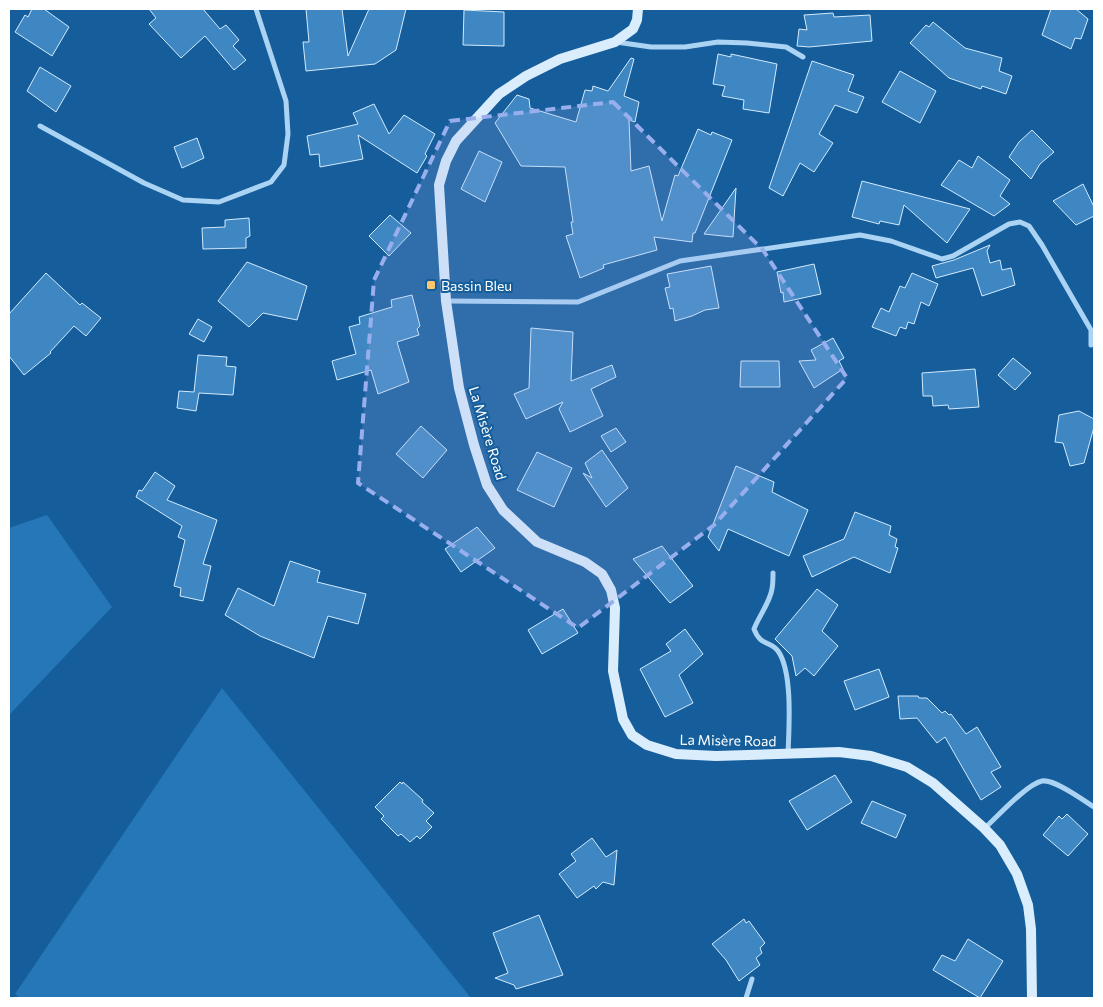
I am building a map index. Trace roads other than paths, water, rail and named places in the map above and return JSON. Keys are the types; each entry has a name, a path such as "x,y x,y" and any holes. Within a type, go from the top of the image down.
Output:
{"main road":[{"name":"La Misère Road","path":"638,9 637,20 632,28 615,42 560,59 526,76 499,94 456,141 446,161 439,185 446,301 459,388 487,485 503,510 536,542 584,562 602,574 611,590 615,608 613,671 624,720 632,736 647,744 676,754 716,756 839,752 871,756 908,767 932,783 984,828 1000,845 1016,874 1028,905 1031,929 1032,998"}],"street":[{"path":"40,126 144,183 183,200 219,202 271,182 284,164 288,134 286,101 256,9"},
{"path":"615,42 651,47 685,47 718,42 747,43 786,47 803,56"},
{"path":"446,301 578,302 680,261 860,235 891,241 942,259 953,256 1009,224 1020,222 1029,226 1042,245 1091,330 1091,345"},
{"path":"773,573 770,596 754,629 757,638 778,650 784,663 790,705 788,754"},
{"path":"984,828 1028,788 1043,781 1056,785 1094,807"},
{"path":"746,998 752,979"}],"place":[{"name":"Bassin Bleu","path":"431,285"}]}
